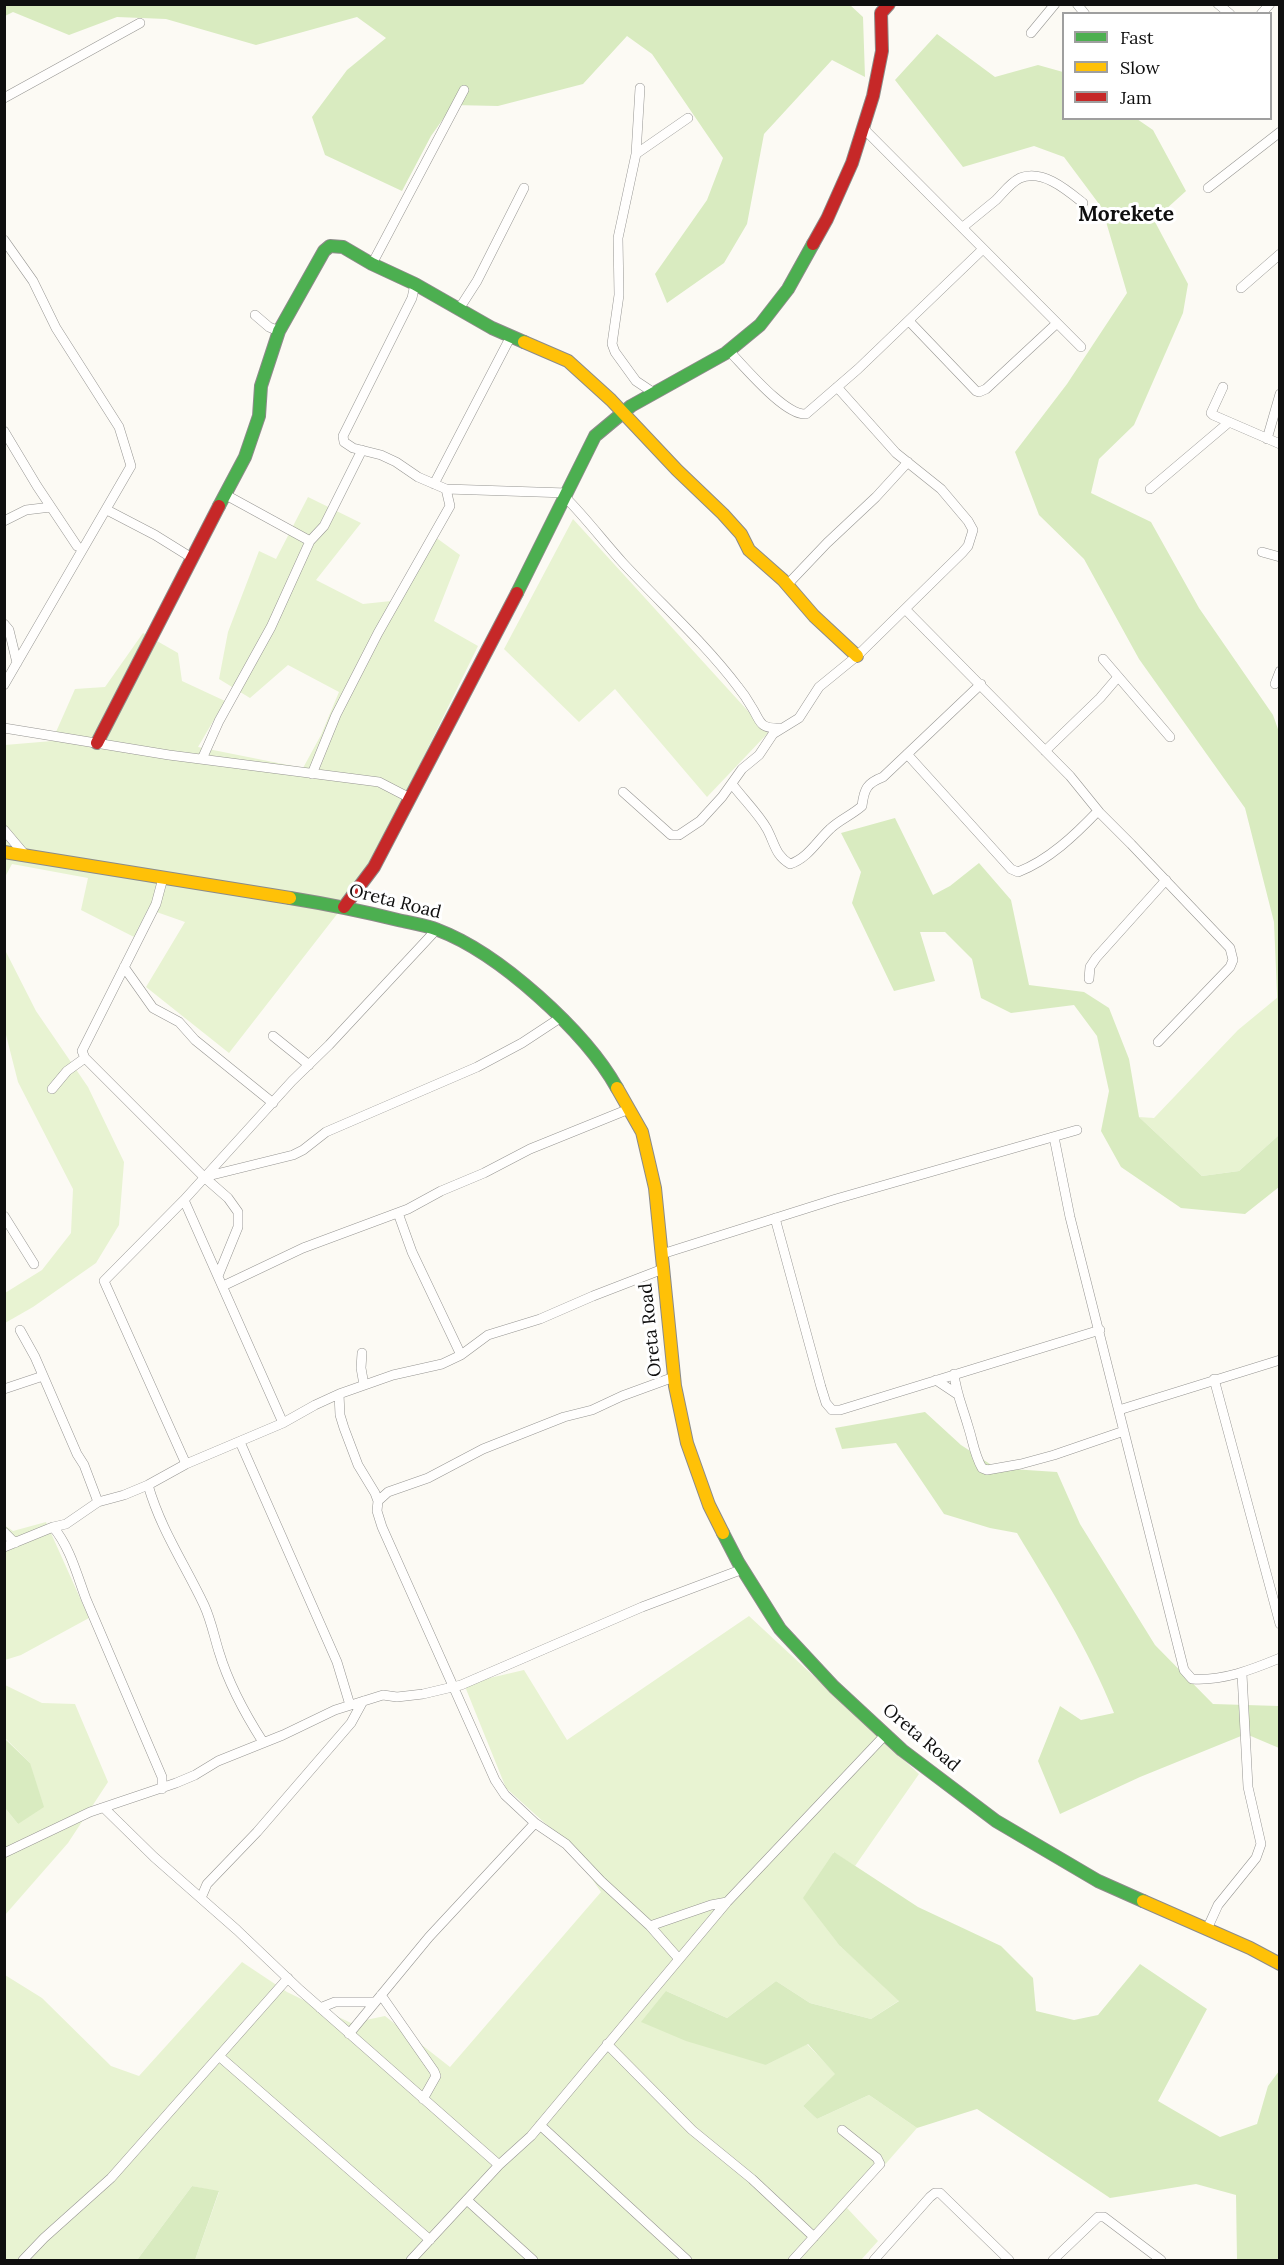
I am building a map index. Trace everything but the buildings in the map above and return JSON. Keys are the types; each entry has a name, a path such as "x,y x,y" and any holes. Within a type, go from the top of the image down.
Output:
{"street":[{"path":"344,907 374,867 595,436 622,413 729,351 760,325 788,289 827,219 852,163 873,96 882,51 881,13 889,4"},
{"path":"1031,33 1055,4"},
{"path":"4,98 140,23"},
{"path":"640,88 636,154 618,238 619,295 612,344 615,352 640,385 654,393"},
{"path":"372,264 464,90"},
{"path":"636,154 688,118"},
{"path":"862,128 1081,347"},
{"path":"1208,188 1277,138"},
{"path":"963,227 998,198 1009,185 1020,178 1053,181 1083,203"},
{"path":"459,309 477,281 524,188"},
{"path":"4,240 33,281 56,328 119,427 131,466 4,685"},
{"path":"97,743 245,457 259,416 261,386 279,331 327,248 335,246 343,247 372,264 415,284 492,328 568,361 611,400 677,470 723,513 741,534 749,550 857,656"},
{"path":"729,351 785,407 799,414 806,414 909,321 983,249"},
{"path":"1241,288 1280,254"},
{"path":"415,284 407,308 343,436 346,444 388,458 418,477 446,489 566,495 621,560 703,644 743,694 758,721 766,727 780,728"},
{"path":"255,315 269,327 279,331"},
{"path":"909,321 976,391 980,392 1056,324"},
{"path":"434,484 511,336"},
{"path":"623,792 666,832 677,836 687,831 700,821 742,769 759,755 773,734 799,718 819,687 857,656 906,610 968,546 973,530 968,521 941,489 896,453 837,387"},
{"path":"1223,387 1211,413 1228,423 1280,444"},
{"path":"1267,439 1280,394"},
{"path":"1150,489 1228,423"},
{"path":"4,431 77,546"},
{"path":"202,759 219,721 271,627 310,541 324,525 363,450"},
{"path":"787,585 908,462"},
{"path":"312,774 336,715 378,633 450,506 446,489"},
{"path":"226,495 310,541"},
{"path":"4,521 26,510 51,507"},
{"path":"107,510 192,558"},
{"path":"1262,552 1280,557"},
{"path":"906,610 1071,776 1098,811 1230,948 1233,960 1230,967 1158,1042"},
{"path":"4,624 9,630 17,663"},
{"path":"1103,659 1170,737"},
{"path":"1275,684 1280,670"},
{"path":"1045,751 1100,698 1118,677"},
{"path":"732,784 766,828 776,853 790,864 810,851 830,829 862,806 868,784 883,777 981,684"},
{"path":"4,728 202,759 379,782 410,798"},
{"path":"907,754 1011,868 1018,872 1035,864 1076,835 1098,811"},
{"path":"4,830 27,856"},
{"name":"Oreta Road","path":"5,853 344,907 437,929 478,949 524,983 578,1035 614,1082 642,1132 655,1188 674,1377 687,1443 705,1494 743,1569 780,1629 834,1687 903,1750 996,1821 1098,1881 1278,1960"},
{"path":"163,878 156,904 82,1047 85,1058 228,1198 238,1212 238,1227 218,1276"},
{"path":"1089,979 1090,967 1106,945 1166,880"},
{"path":"186,1464 104,1281 184,1200 437,929"},
{"path":"124,968 153,1008 179,1022 195,1040 273,1103"},
{"path":"204,1177 293,1155 326,1132 477,1067 522,1043 560,1018"},
{"path":"273,1036 309,1065"},
{"path":"52,1089 67,1071 85,1058"},
{"path":"223,1286 303,1248 398,1213 530,1149 629,1109"},
{"path":"662,1254 774,1218 1077,1130"},
{"path":"1054,1137 1070,1217 1184,1670 1192,1679 1242,1674 1280,1658"},
{"path":"184,1200 283,1423"},
{"path":"398,1213 412,1252 461,1355"},
{"path":"4,1216 34,1264"},
{"path":"774,1218 828,1406 832,1410 840,1410 1100,1330"},
{"path":"4,1547 57,1528 75,1519 98,1502 148,1485 186,1464 283,1423 339,1394 393,1375 442,1364 461,1355 488,1335 540,1319 663,1269"},
{"path":"20,1330 84,1465 98,1502"},
{"path":"362,1353 361,1368 364,1385"},
{"path":"1119,1410 1280,1360"},
{"path":"954,1374 957,1394 978,1460 982,1468 987,1470 1054,1455 1124,1431"},
{"path":"4,1389 43,1376"},
{"path":"378,1501 388,1492 428,1478 483,1449 564,1417 592,1410 674,1377"},
{"path":"1214,1379 1280,1624"},
{"path":"936,1380 957,1394"},
{"path":"339,1394 340,1415 344,1428 358,1465 378,1501 377,1511 382,1527 495,1780 505,1795 535,1823 566,1844 601,1881 650,1926 680,1959"},
{"path":"240,1442 337,1662 350,1705"},
{"path":"148,1485 166,1534 213,1627 219,1653 234,1692 263,1742"},
{"path":"57,1528 80,1577 86,1599 162,1777 162,1789"},
{"path":"4,1532 15,1543"},
{"path":"4,1853 104,1808 172,1785 218,1761 350,1705 383,1695 397,1697 455,1687 642,1607 743,1569"},
{"path":"1208,1929 1218,1905 1256,1858 1260,1844 1248,1787 1242,1674"},
{"path":"201,1898 207,1884 257,1832 351,1723 363,1701"},
{"path":"411,2260 499,2165 540,2125 713,1918 886,1734"},
{"path":"162,1777 172,1785"},
{"path":"104,1808 154,1857 320,2008 499,2165"},
{"path":"349,2034 429,1937 535,1823"},
{"path":"650,1926 702,1908 728,1902"},
{"path":"702,1908 713,1918"},
{"path":"23,2260 111,2178 288,1978"},
{"path":"320,2008 335,2002 378,1999"},
{"path":"378,1999 434,2071 436,2076 423,2099"},
{"path":"607,2044 692,2130 752,2180 814,2237"},
{"path":"219,2056 430,2240"},
{"path":"540,2125 687,2260"},
{"path":"793,2260 880,2164 877,2158 842,2130"},
{"path":"874,2260 935,2193 940,2193 1011,2260"},
{"path":"468,2201 533,2260"},
{"path":"1053,2260 1098,2217 1104,2217 1161,2260"}],"green space":[{"path":"5,4 850,5 863,17 865,77 832,60 764,134 747,224 724,263 667,303 655,274 707,200 723,158 652,54 627,36 583,84 498,106 453,105 431,136 402,191 325,155 312,117 347,70 386,38 357,17 256,45 166,19 117,17 69,35 13,12 5,16"},
{"path":"937,34 995,77 1038,65 1062,72 1062,120 1138,120 1153,130 1186,191 1154,220 1188,284 1183,313 1134,425 1099,459 1091,493 1151,522 1199,608 1273,715 1279,732 1279,1041 1274,922 1245,808 1139,659 1084,559 1039,515 1015,452 1067,384 1127,293 1102,208 1064,157 1034,146 963,167 895,80"},
{"path":"308,497 361,523 316,580 363,604 391,601 431,534 460,555 434,621 478,646 362,882 229,1053 146,987 185,922 148,909 134,937 81,910 88,878 12,864 5,877 5,745 52,741 75,689 105,687 143,633 178,653 182,681 225,701 198,747 303,768 321,735 339,692 288,665 250,698 219,679 228,632 259,551 276,559"},
{"path":"573,519 768,733 707,797 615,689 579,722 504,649"},
{"path":"895,818 933,895 950,886 979,863 1011,900 1029,985 1084,992 1109,1008 1129,1059 1139,1117 1202,1176 1239,1171 1279,1135 1279,1187 1245,1214 1181,1208 1121,1167 1101,1131 1109,1091 1097,1036 1074,1005 1011,1013 981,998 972,959 945,932 920,932 935,981 894,991 852,903 861,872 841,833"},
{"path":"4,948 36,1011 88,1087 124,1162 119,1225 96,1263 33,1307 5,1323 5,1293 42,1270 71,1233 73,1189 18,1082 5,1031"},
{"path":"1278,997 1279,1135 1239,1171 1202,1176 1139,1117 1154,1118 1238,1030"},
{"path":"925,1412 961,1445 996,1468 1057,1472 1080,1524 1155,1645 1213,1704 1279,1706 1279,1748 1246,1734 1140,1777 1060,1814 1038,1761 1060,1706 1081,1720 1114,1713 1082,1644 1056,1599 1017,1533 990,1528 944,1514 896,1443 842,1449 835,1428"},
{"path":"46,1522 89,1618 21,1655 5,1660 4,1525 13,1531"},
{"path":"749,1616 919,1774 855,1866 833,1852 840,1946 900,2000 871,2019 810,2003 776,1981 727,2018 666,1991 766,2065 807,2044 836,2074 803,2106 817,2119 869,2095 917,2128 847,2208 878,2241 861,2260 195,2260 219,2192 192,2186 137,2260 5,2260 5,1975 42,1998 111,2066 139,2076 242,1962 287,1992 351,2023 385,2016 450,2067 601,1892 568,1844 506,1788 464,1684 524,1670 567,1740"},
{"path":"5,1685 42,1703 75,1704 108,1782 68,1843 5,1915 5,1808 18,1824 30,1763 5,1738"},
{"path":"4,1738 30,1763 44,1807 18,1824 5,1808"},
{"path":"834,1852 918,1907 1001,1946 1033,1978 1036,2011 1074,2020 1098,2015 1140,1964 1207,2009 1158,2101 1220,2137 1257,2124 1268,2086 1279,2071 1279,2260 1237,2260 1236,2195 1196,2184 1110,2198 977,2109 917,2128 869,2095 817,2119 803,2106 835,2074 808,2044 766,2065 686,2041 641,2022 666,1991 727,2018 776,1981 810,2003 871,2019 899,2001 840,1946 803,1898"},
{"path":"192,2186 219,2191 195,2260 137,2260"}],"traffic: fast":[{"path":"517,593 595,436 631,406 726,353 760,325 788,289 813,244"},
{"path":"219,506 245,457 259,416 261,386 279,331 324,251 330,246 343,247 372,264 415,284 492,328 524,342"},
{"path":"290,898 423,925 462,941 487,956 538,996 584,1042 617,1088"},
{"path":"723,1533 738,1562 780,1629 834,1687 902,1750 996,1821 1098,1881 1143,1901"}],"traffic: slow":[{"path":"524,342 568,361 611,400 677,470 723,514 741,534 749,550 783,580 814,616 857,656"},
{"path":"4,852 290,898"},
{"path":"617,1088 642,1132 655,1188 675,1386 687,1443 709,1505 723,1533"},
{"path":"1143,1901 1250,1948 1280,1964"}],"traffic: jam":[{"path":"813,244 852,163 873,96 882,51 881,13 889,4"},
{"path":"97,743 219,506"},
{"path":"344,907 374,867 517,593"}],"district":[{"name":"Morekete","path":"1126,215"}]}
